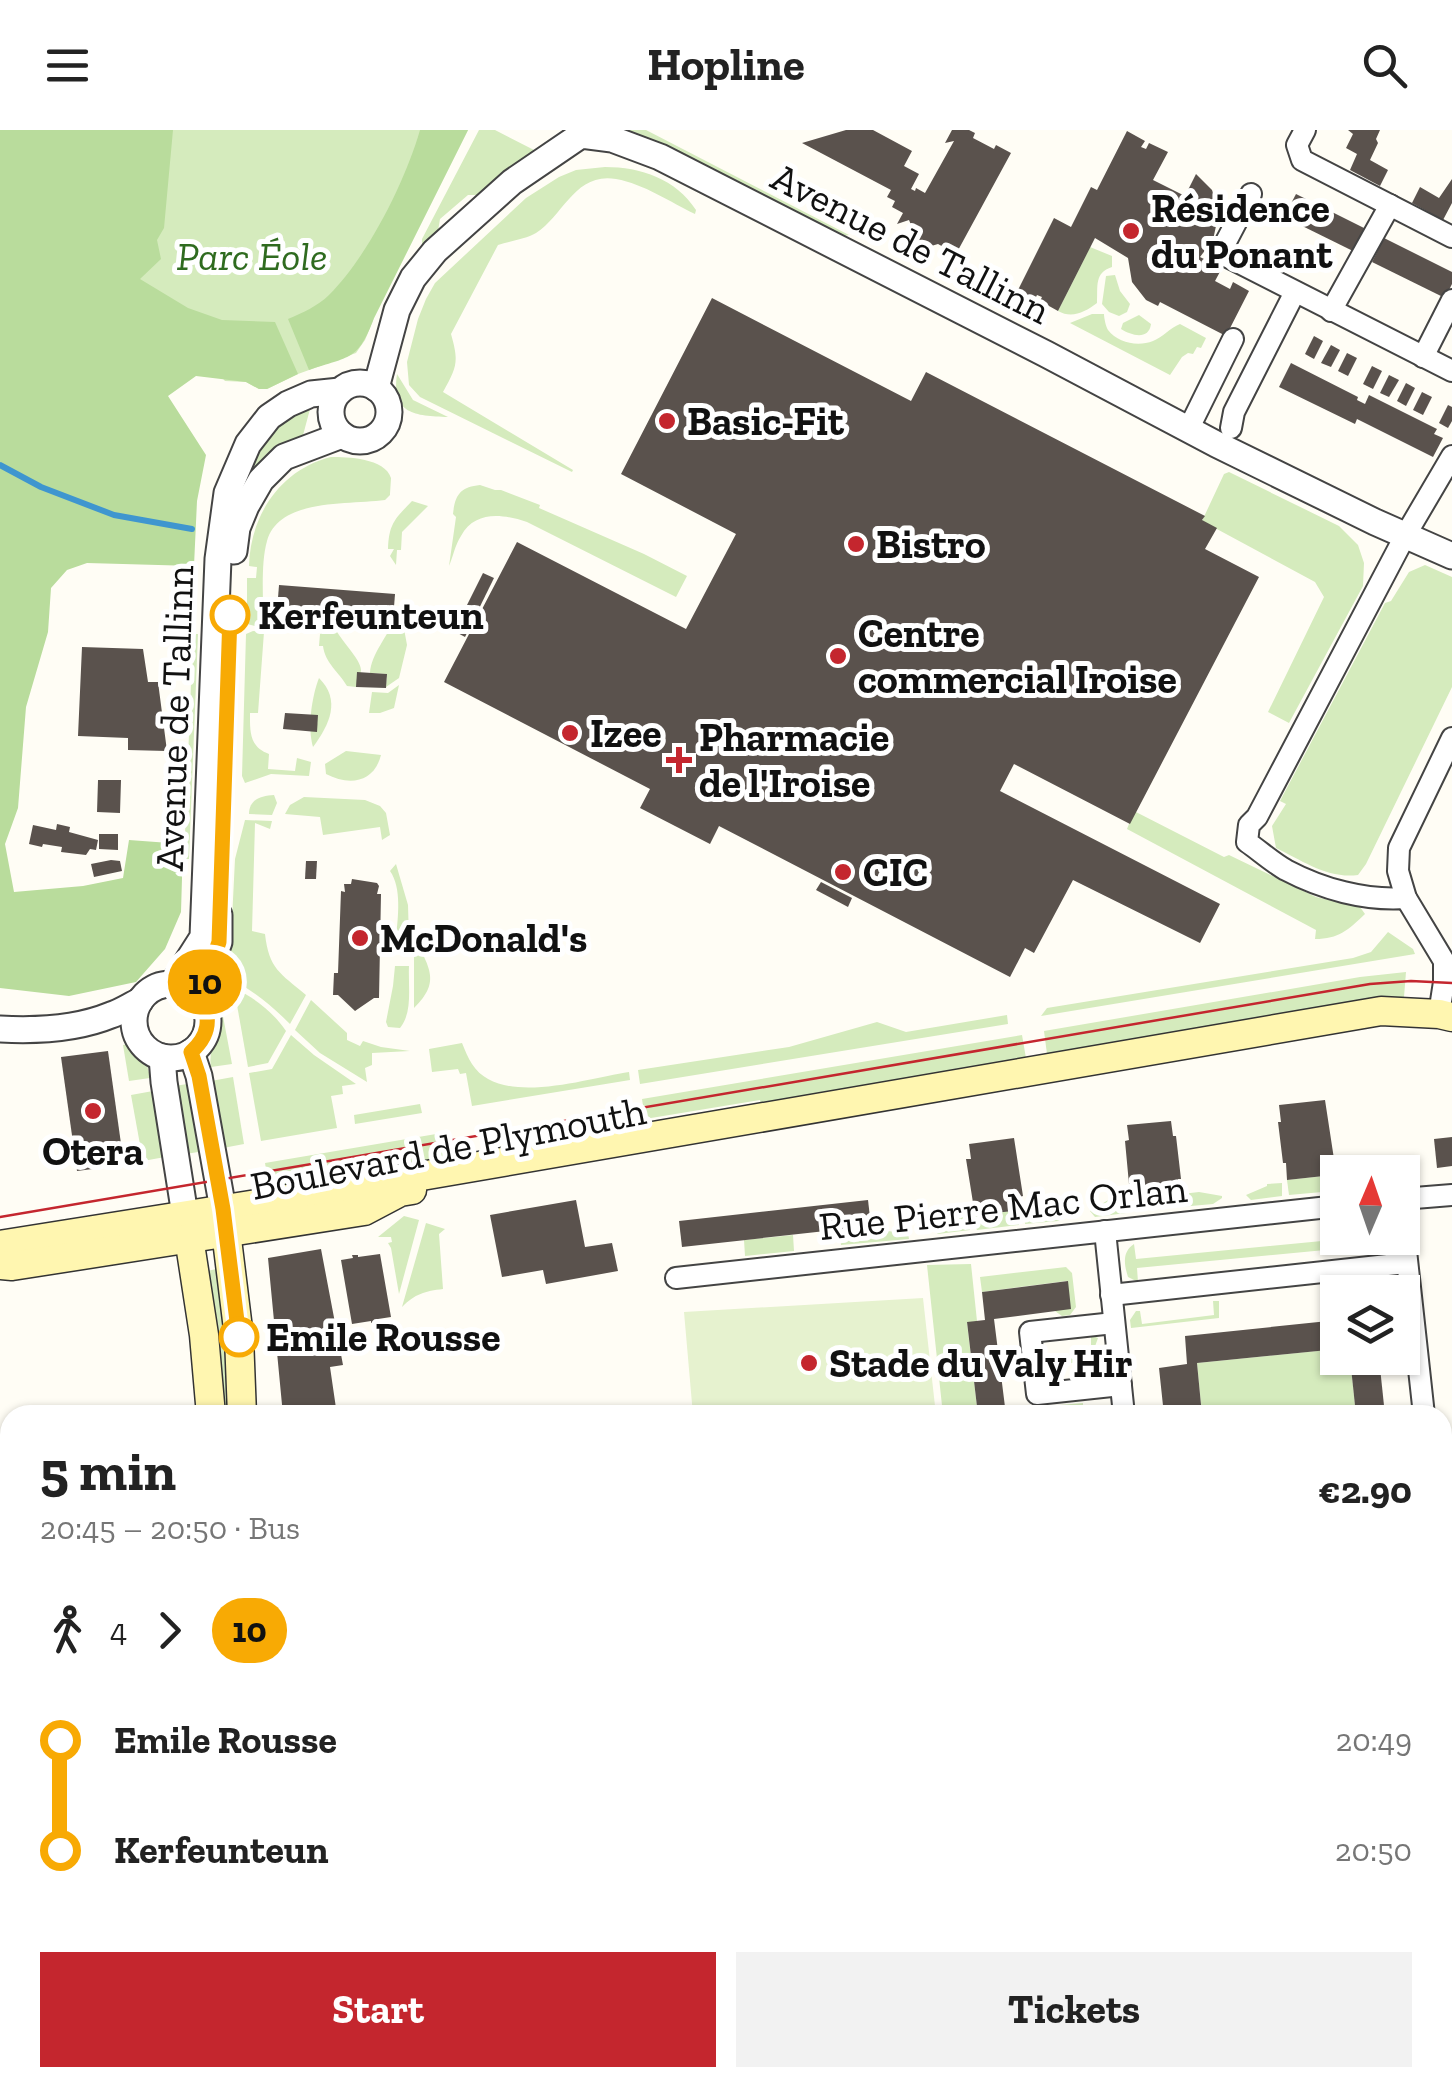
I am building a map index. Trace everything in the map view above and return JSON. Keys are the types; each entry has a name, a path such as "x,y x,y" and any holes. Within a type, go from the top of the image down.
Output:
{"main road":[{"name":"Boulevard de Plymouth","path":"0,1245 225,1221 850,1103 1381,1012 1446,1016"},
{"path":"225,1221 239,1337 242,1405"},
{"name":"Boulevard de Plymouth","path":"0,1266 187,1226"},
{"path":"187,1226 210,1405"}],"street":[{"path":"1304,130 1297,145 1302,160 1452,237"},
{"name":"Avenue de Tallinn","path":"376,388 397,310 424,264 512,182 581,133 660,156 1188,430 1452,556"},
{"path":"1251,194 1220,254 1452,371"},
{"path":"1331,311 1390,205"},
{"path":"1230,428 1234,412 1295,292"},
{"path":"1424,357 1452,300"},
{"path":"1188,430 1234,339"},
{"path":"358,384 376,388 388,404 384,430 360,441 342,435 332,418 334,399 340,391 358,384"},
{"name":"Avenue de Tallinn","path":"172,984 202,937 217,571 228,493 248,444 270,417 311,394 340,391"},
{"name":"Avenue de Tallinn","path":"200,997 219,942 231,580 237,528 262,480 284,457 342,435"},
{"path":"1406,898 1382,900 1332,889 1284,869 1247,842 1249,825 1452,456"},
{"path":"1446,1016 1444,961 1406,898 1398,871 1399,848 1452,738"},
{"path":"0,1044 125,1035 162,1057 177,1058 200,1044 208,1020 206,1008 188,988 160,986 140,1001 134,1023 125,1035"},
{"path":"0,1029 46,1029 87,1022 111,1016 140,1001"},
{"path":"191,1052 199,1076 225,1221"},
{"path":"162,1057 187,1226"},
{"path":"1420,1197 1452,1194"},
{"name":"Rue Pierre Mac Orlan","path":"676,1278 1320,1208"},
{"path":"1104,1231 1123,1405"},
{"path":"1405,1255 1423,1405"},
{"path":"1112,1295 1406,1264"},
{"path":"1114,1323 1030,1332 1037,1394 1121,1385"}],"green space":[{"name":"Parc Éole","path":"0,130 468,130 356,353 259,389 246,382 225,381"},
{"path":"0,130 173,130 164,228 157,240 161,259 140,279 188,308 222,320 275,322 298,374 267,389 246,382 196,376 168,396 206,455 197,501 194,566 87,563 67,570 51,588 48,632 26,707 18,808 5,844 14,892 123,878 129,840 183,844 181,912 165,949 136,982 69,996 0,988"},
{"path":"420,130 468,130 363,342 351,355 309,370 288,319 325,299 358,260 395,195"},
{"path":"479,130 495,130 534,150 483,195 468,195 440,219 437,237 422,251 422,239"},
{"path":"627,130 646,130 849,235 837,237"},
{"path":"605,167 644,172 668,183 688,199 695,214 637,185 602,179 580,188 536,233 498,245 451,334 455,364 443,392 572,472 420,397 409,385 407,362 418,319 435,283 526,198 576,170"},
{"path":"1090,247 1112,256 1112,267 1098,281 1097,303 1078,313 1058,311"},
{"path":"1115,275 1130,304 1127,312 1119,316 1102,304 1106,276"},
{"path":"1092,314 1104,314 1108,330 1129,343 1153,341 1180,324 1206,338 1201,348 1182,357 1170,375 1070,323"},
{"path":"1139,315 1151,324 1147,333 1135,335 1121,329 1123,323"},
{"path":"397,374 413,400 448,417 416,414 402,405 396,387"},
{"path":"309,401 302,439 226,528 259,440"},
{"path":"331,457 365,460 381,466 391,478 390,495 385,500 317,506 285,517 267,541 263,628 247,624 247,578 256,578 257,567 249,566 251,548 262,513 282,484 313,463"},
{"path":"1229,472 1339,526 1358,545 1364,563 1363,586 1289,723 1268,712 1324,597 1315,582 1202,521 1224,474"},
{"path":"480,485 540,505 539,508 687,576 676,597 527,522 499,516 482,518 467,528 449,566 455,501 464,490"},
{"path":"412,501 428,506 402,532 396,565 390,556 394,549 388,549 390,533 397,517"},
{"path":"1425,565 1452,577 1452,687 1366,864 1358,875 1326,872 1276,848 1272,826 1286,804 1280,801 1385,603 1391,601 1409,572"},
{"path":"395,618 402,618 407,645 399,678 386,687 387,674 370,673 373,659"},
{"path":"334,626 360,665 356,687 347,686 329,662 323,646 319,646 320,634"},
{"path":"264,632 258,713 250,713 252,738 269,754 268,769 295,771 297,758 311,762 309,776 271,774 245,783 242,776 246,634"},
{"path":"193,634 198,634 189,859 184,859"},
{"path":"319,678 330,695 331,712 313,747 311,712"},
{"path":"399,685 394,708 369,713 372,692 388,693"},
{"path":"346,751 381,755 373,771 359,779 343,780 326,774 325,764"},
{"path":"274,795 277,803 272,815 249,814 257,799"},
{"path":"304,797 365,800 380,806 386,813 390,835 382,840 380,827 323,835 320,817 285,814 290,805"},
{"path":"1134,811 1224,857 1229,855 1316,897 1360,907 1365,914 1343,932 1315,939 1316,930 1127,829"},
{"path":"245,820 272,821 270,829 255,823 252,931 265,934 273,963 306,995 290,1024 233,980 230,960 235,859"},
{"path":"396,864 408,905 409,939 396,938 398,894 390,871"},
{"path":"1388,932 1415,954 1041,1016 1047,1008 1353,958 1371,952"},
{"path":"414,934 430,981 414,1008"},
{"path":"395,966 409,966 408,1007 400,1028 388,1027 386,1022"},
{"path":"1406,972 1404,997 1047,1054 1044,1031"},
{"path":"216,979 232,1064 211,1067 218,1023"},
{"path":"234,988 263,1006 286,1031 268,1063 248,1067"},
{"path":"311,1000 347,1033 347,1040 360,1046 363,1041 410,1051 372,1053 372,1065 365,1068 367,1082 320,1053 295,1030"},
{"path":"1007,1015 1008,1024 640,1084 638,1070 789,1047 877,1022 906,1032"},
{"path":"291,1035 356,1084 342,1086 343,1094 331,1096 337,1128 261,1141 249,1073 272,1069"},
{"path":"1022,1035 1027,1064 762,1109 760,1100 645,1119 642,1099"},
{"path":"462,1043 472,1064 485,1077 502,1085 545,1087 629,1072 630,1080 472,1106 466,1073 460,1074 458,1069 432,1072 429,1049"},
{"path":"128,1044 143,1058 150,1078 129,1081 123,1045"},
{"path":"233,1077 244,1144 223,1148 211,1081"},
{"path":"193,1083 204,1151 186,1154 175,1086"},
{"path":"153,1091 165,1157 143,1161 131,1095"},
{"path":"420,1104 422,1113 355,1124 354,1115"},
{"path":"442,1133 447,1162 269,1188 265,1163"},
{"path":"1320,1176 1320,1192 1289,1195 1287,1180"},
{"path":"1282,1183 1282,1196 1251,1200 1246,1195 1267,1184"},
{"path":"1199,1192 1222,1198 1213,1204 1180,1207 1182,1194"},
{"path":"1125,1198 1126,1213 1095,1217 1090,1211 1110,1199"},
{"path":"1044,1207 1067,1216 1058,1221 1025,1224 1027,1209"},
{"path":"1018,1210 1019,1225 977,1230 974,1223 975,1215"},
{"path":"967,1215 970,1230 938,1234 933,1229 955,1217"},
{"path":"404,1216 419,1220 399,1294 388,1243 392,1242 391,1237 378,1237"},
{"path":"426,1223 445,1229 439,1234 443,1289 421,1294 402,1307"},
{"path":"888,1231 908,1234 909,1239 841,1245 840,1235"},
{"path":"793,1235 794,1251 745,1256 744,1240"},
{"path":"1320,1241 1320,1251 1137,1268 1138,1282 1128,1277 1125,1263 1127,1251 1134,1244 1136,1259"},
{"path":"971,1264 977,1321 967,1323 977,1405 942,1405 927,1265"},
{"path":"1066,1267 1072,1273 1076,1307 1070,1315 1062,1316 1055,1311 1067,1281 982,1292 980,1277"},
{"path":"221,1268 233,1405 218,1405 207,1271"},
{"name":"Stade du Valy Hir","path":"923,1298 935,1405 692,1405 684,1312"},
{"path":"1213,1301 1219,1301 1219,1318 1131,1328 1130,1320 1136,1311 1140,1311 1142,1324 1214,1315"},
{"path":"1091,1335 1098,1338 1094,1361 1058,1364 1059,1381 1050,1379 1046,1372 1051,1371 1050,1357 1091,1352"},
{"path":"1320,1351 1320,1375 1352,1375 1355,1405 1201,1405 1197,1363"}],"building":[{"path":"846,130 873,130 912,151 904,166 919,174 911,189 925,193 954,141 945,143 952,130 969,130 975,133 973,138 1011,153 956,254 938,244 921,249 909,220 897,224 903,213 892,207 895,201 887,197 891,190 802,143"},
{"path":"1348,130 1380,130 1370,160 1388,170 1380,186 1350,170 1357,154 1346,148 1353,134"},
{"name":"Résidence du Ponant","path":"1127,131 1145,141 1141,147 1146,149 1149,143 1168,152 1153,180 1185,196 1196,174 1212,190 1219,211 1218,227 1200,257 1222,268 1215,281 1230,289 1233,282 1249,291 1226,336 1160,302 1158,306 1146,300 1132,282 1128,258 1095,238 1058,311 1040,301 1042,297 1037,295 1035,299 1018,290 1054,218 1071,227 1091,187 1097,190"},
{"path":"1452,179 1452,203 1443,220 1412,203 1420,187 1439,198"},
{"path":"1296,194 1368,230 1357,253 1284,217"},
{"path":"1384,238 1452,272 1452,284 1445,298 1372,262"},
{"name":"Centre commercial Iroise","path":"712,298 911,401 926,372 1205,516 1202,520 1217,528 1205,549 1259,577 1130,824 1014,764 1000,791 1220,904 1200,943 1073,880 1034,953 1025,948 1010,977 719,826 710,844 640,808 650,789 444,682 517,542 686,629 736,534 621,474"},
{"path":"1314,336 1323,341 1314,359 1305,354"},
{"path":"1331,345 1340,350 1331,367 1321,363"},
{"path":"1347,353 1357,358 1348,376 1338,371"},
{"path":"1291,363 1365,404 1369,395 1437,429 1434,434 1443,438 1433,457 1357,419 1355,424 1279,387"},
{"path":"1372,366 1382,371 1373,389 1363,384"},
{"path":"1389,375 1399,380 1389,397 1380,393"},
{"path":"1406,383 1415,388 1406,406 1397,401"},
{"path":"1422,392 1432,397 1423,415 1413,410"},
{"path":"1448,405 1452,407 1452,421 1448,428 1439,423"},
{"path":"483,573 494,578 465,637 454,631"},
{"path":"279,585 395,594 393,620 277,611"},
{"path":"82,647 143,649 148,682 158,682 167,751 128,750 128,738 78,736"},
{"path":"357,672 387,674 386,688 356,687"},
{"path":"285,713 318,715 317,732 283,729"},
{"path":"98,780 121,780 120,813 97,812"},
{"path":"57,824 70,827 69,832 98,840 96,850 90,849 86,855 61,852 62,847 29,844 33,825 56,830"},
{"path":"99,834 118,834 118,850 99,849"},
{"path":"120,861 122,871 94,877 91,864"},
{"path":"306,861 317,861 316,879 305,879"},
{"name":"McDonald's","path":"352,879 377,883 377,894 381,894 379,998 355,1011 333,995 334,973 338,973 341,891 345,892 344,884 351,884"},
{"path":"821,882 852,898 848,907 816,890"},
{"name":"Otera","path":"108,1051 124,1165 77,1171 61,1057"},
{"path":"1325,1100 1333,1155 1320,1155 1320,1176 1287,1180 1279,1105"},
{"path":"1171,1121 1181,1179 1179,1195 1134,1200 1132,1183 1129,1184 1127,1125"},
{"path":"1452,1137 1452,1166 1437,1168 1434,1139"},
{"path":"1014,1138 1022,1210 975,1215 966,1159 971,1159 969,1144"},
{"path":"576,1200 585,1247 612,1243 618,1271 546,1284 543,1270 502,1277 490,1215"},
{"path":"868,1200 871,1226 682,1247 679,1221"},
{"path":"321,1249 343,1365 330,1367 336,1405 282,1405 268,1258"},
{"path":"380,1254 391,1317 352,1324 341,1260 353,1258 352,1255"},
{"path":"1068,1281 1071,1309 994,1319 1005,1405 977,1405 967,1322 985,1320 982,1292"},
{"path":"1320,1322 1320,1351 1197,1363 1201,1405 1163,1405 1159,1368 1187,1364 1185,1336"},
{"path":"1352,1375 1381,1375 1384,1405 1355,1405"}],"waterway":[{"path":"0,465 41,487 114,515 192,529"}],"tram line":[{"path":"0,1217 1370,984 1452,983"}],"bus line":[{"name":"10","path":"230,615 219,942 200,997 206,1008 206,1032 191,1052 199,1076 223,1209 239,1337"}],"place":[{"name":"Résidence du Ponant","path":"1131,231"},
{"name":"Basic-Fit","path":"667,421"},
{"name":"Bistro","path":"856,544"},
{"name":"Kerfeunteun","path":"230,615"},
{"name":"Centre commercial Iroise","path":"838,656"},
{"name":"Izee","path":"570,733"},
{"name":"Pharmacie de l'Iroise","path":"679,760"},
{"name":"CIC","path":"843,872"},
{"name":"McDonald's","path":"360,938"},
{"name":"Otera","path":"93,1111"},
{"name":"Emile Rousse","path":"239,1337"},
{"name":"Stade du Valy Hir","path":"809,1363"}]}
